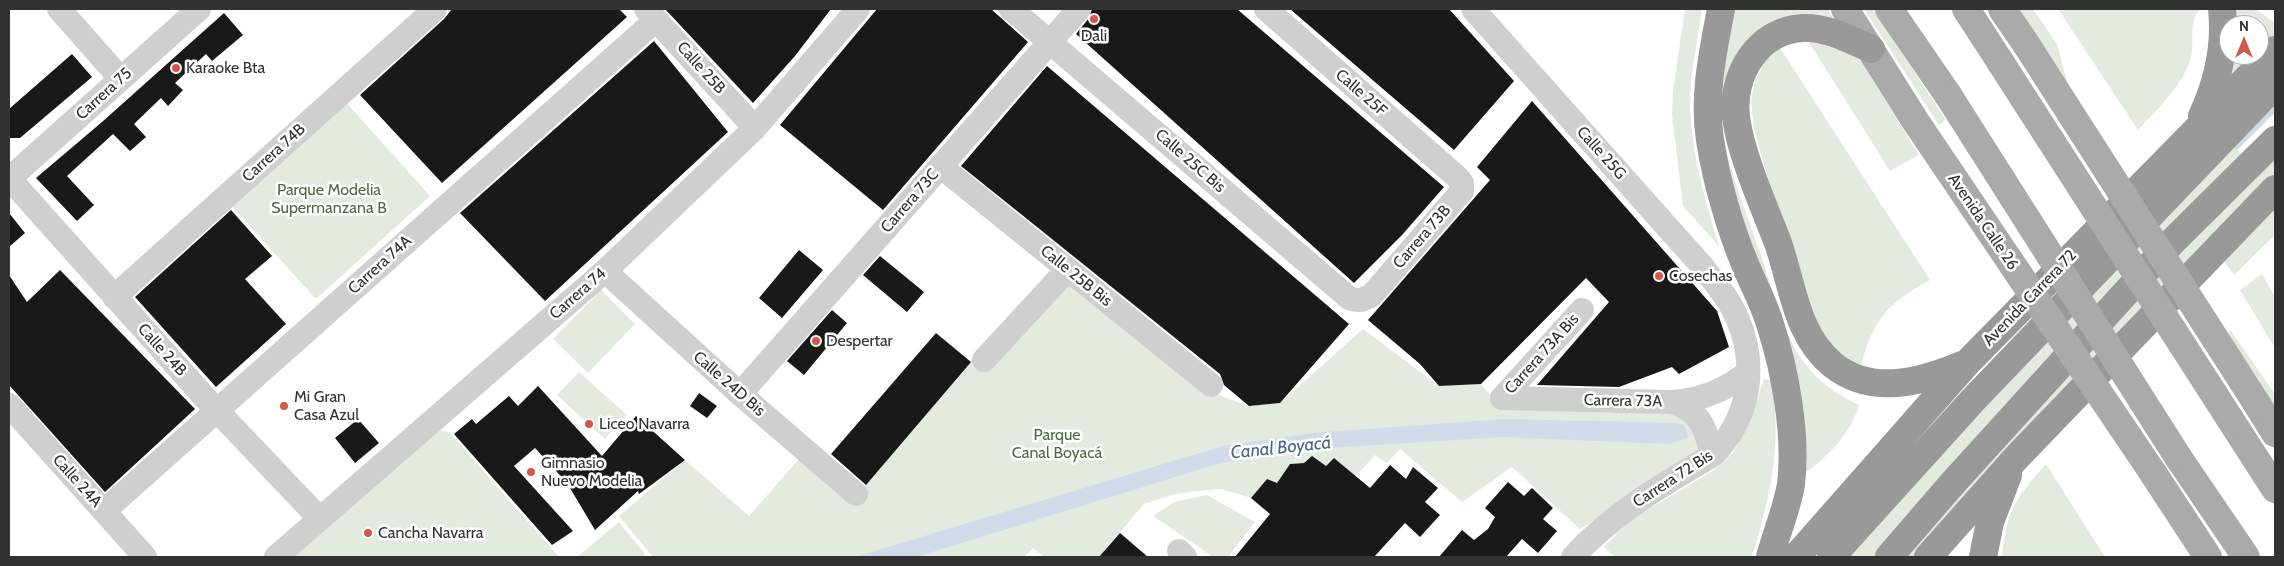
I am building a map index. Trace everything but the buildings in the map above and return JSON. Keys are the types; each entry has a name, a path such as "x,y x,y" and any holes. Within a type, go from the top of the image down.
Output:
{"highway":[{"path":"1721,9 1709,80 1707,105 1710,140 1726,206 1744,262 1770,322 1783,371 1790,413 1791,484 1770,557"},
{"path":"2197,128 2211,96 2220,66 2223,35 2222,9"},
{"path":"1870,49 1840,35 1804,28 1784,31 1764,43 1751,56 1742,72 1736,99 1741,140 1781,252 1801,325 1817,348 1834,365 1855,378 1875,384 1903,384 1933,377 1966,364"},
{"name":"Avenida Carrera 72","path":"1796,557 1966,364 2275,50"},
{"name":"Avenida Carrera 72","path":"1831,557 1973,400 2275,84"},
{"path":"1889,557 1952,484 2171,243 2275,140"},
{"path":"1928,557 2016,458 2275,189"},
{"path":"1983,557 1990,522 2016,458"}],"main road":[{"name":"Avenida Calle 26","path":"1845,9 1914,119 2208,557"},
{"path":"1889,9 1948,95 2178,457 2246,557"},
{"path":"1966,9 2275,489"},
{"path":"2002,9 2275,433"}],"street":[{"path":"59,9 121,79"},
{"name":"Carrera 75","path":"9,179 199,9"},
{"name":"Carrera 74B","path":"114,297 435,9"},
{"name":"Calle 25C Bis","path":"1010,9 1050,41 1349,298 1357,301 1372,295"},
{"name":"Carrera 73C","path":"740,394 1079,9"},
{"name":"Calle 25F","path":"1266,9 1457,177"},
{"name":"Calle 25G","path":"1474,9 1702,266 1726,299"},
{"name":"Carrera 74","path":"276,557 605,271 755,128 856,10"},
{"name":"Calle 25B","path":"651,14 755,128"},
{"name":"Carrera 74A","path":"104,511 651,14"},
{"name":"Calle 25B Bis","path":"940,166 1211,385"},
{"name":"Carrera 73B","path":"1372,295 1462,191 1462,183 1457,177"},
{"name":"Calle 24B","path":"9,179 216,410 319,518"},
{"path":"984,360 1068,269"},
{"name":"Calle 24D Bis","path":"605,271 740,394 856,494"},
{"name":"Carrera 72 Bis","path":"1573,557 1592,536 1624,510 1713,455 1729,437 1737,424 1746,399 1747,351 1738,319 1726,299"},
{"name":"Carrera 73A Bis","path":"1502,398 1582,310"},
{"path":"1672,402 1708,396 1725,388 1748,372"},
{"name":"Carrera 73A","path":"1502,398 1672,402 1689,408 1698,416 1713,455"},
{"name":"Calle 24A","path":"9,406 145,557"}],"green space":[{"path":"1685,9 1702,9 1691,81 1691,122 1700,176 1719,246 1683,206 1672,115 1673,91"},
{"path":"1730,9 1827,9 1840,28 1775,35 1747,42 1740,50 1730,70 1724,102 1724,138 1732,171 1784,325 1797,353 1816,376 1837,393 1859,405 1850,426 1837,444 1821,461 1803,474 1721,155 1718,79"},
{"path":"1864,9 1873,9 1946,120 1939,125"},
{"path":"2015,9 2033,9 2057,44 2068,85"},
{"path":"2058,9 2200,9 2194,21 2192,55 2186,71 2168,98 2138,130"},
{"path":"2231,9 2256,9 2264,15 2232,15"},
{"path":"2269,19 2275,23 2275,40 2269,46"},
{"path":"1818,35 1859,58 1919,155 1890,171 1807,39"},
{"path":"1780,48 1930,280 1915,288 1884,314 1871,336 1861,366 1840,356 1820,334 1785,237 1754,129 1751,101 1755,81 1765,61"},
{"path":"2231,65 2248,65 2226,85"},
{"name":"Parque Modelia Supermanzana B","path":"343,99 430,196 316,299 228,202"},
{"path":"2229,140 2245,159 1876,557 1841,557"},
{"path":"2275,153 2275,174 1915,557 1901,557 2046,396"},
{"path":"2275,206 2275,235 2234,275 2223,260"},
{"path":"2262,274 2275,297 2275,348 2240,290"},
{"name":"Parque Canal Boyacá","path":"1066,279 1207,391 1249,406 1280,403 1363,329 1439,386 1481,384 1500,406 1683,410 1701,445 1695,456 1580,529 1512,467 1462,502 1400,449 1387,463 1375,455 1356,476 1334,458 1326,466 1304,463 1290,464 1277,483 1267,479 1251,498 1221,489 1175,494 1144,504 1099,557 1044,557 1033,548 1024,557 653,557 619,516 685,460 749,516 800,458 864,487 971,361 988,365"},
{"path":"601,290 635,324 588,373 553,339"},
{"path":"2231,331 2275,394 2275,410 2227,334"},
{"path":"579,372 627,415 605,439 557,395"},
{"path":"1764,379 1772,380 1776,433 1775,451 1767,503 1751,557 1615,557 1604,547 1633,517 1714,470 1733,453 1750,422"},
{"path":"437,429 450,433 559,557 293,557"},
{"path":"2046,464 2105,557 2002,557 2006,528 2014,506 2027,486"},
{"path":"1207,495 1255,522 1228,557 1213,557 1153,516 1174,502"},
{"path":"619,522 645,554 642,557 577,557"}],"water":[{"path":"1504,419 1680,423 1686,428 1688,437 1670,444 1503,437 1312,449 1221,463 916,557 855,557 1223,446 1313,433"}],"waterway":[{"name":"Canal Boyacá","path":"2237,147 2275,109"}],"place":[{"name":"Dali","path":"1094,19"},
{"name":"Karaoke Bta","path":"176,68"},
{"name":"Cosechas","path":"1659,276"},
{"name":"Despertar","path":"816,341"},
{"name":"Mi Gran Casa Azul","path":"284,406"},
{"name":"Liceo Navarra","path":"589,424"},
{"name":"Gimnasio Nuevo Modelia","path":"531,472"},
{"name":"Cancha Navarra","path":"368,533"}]}
